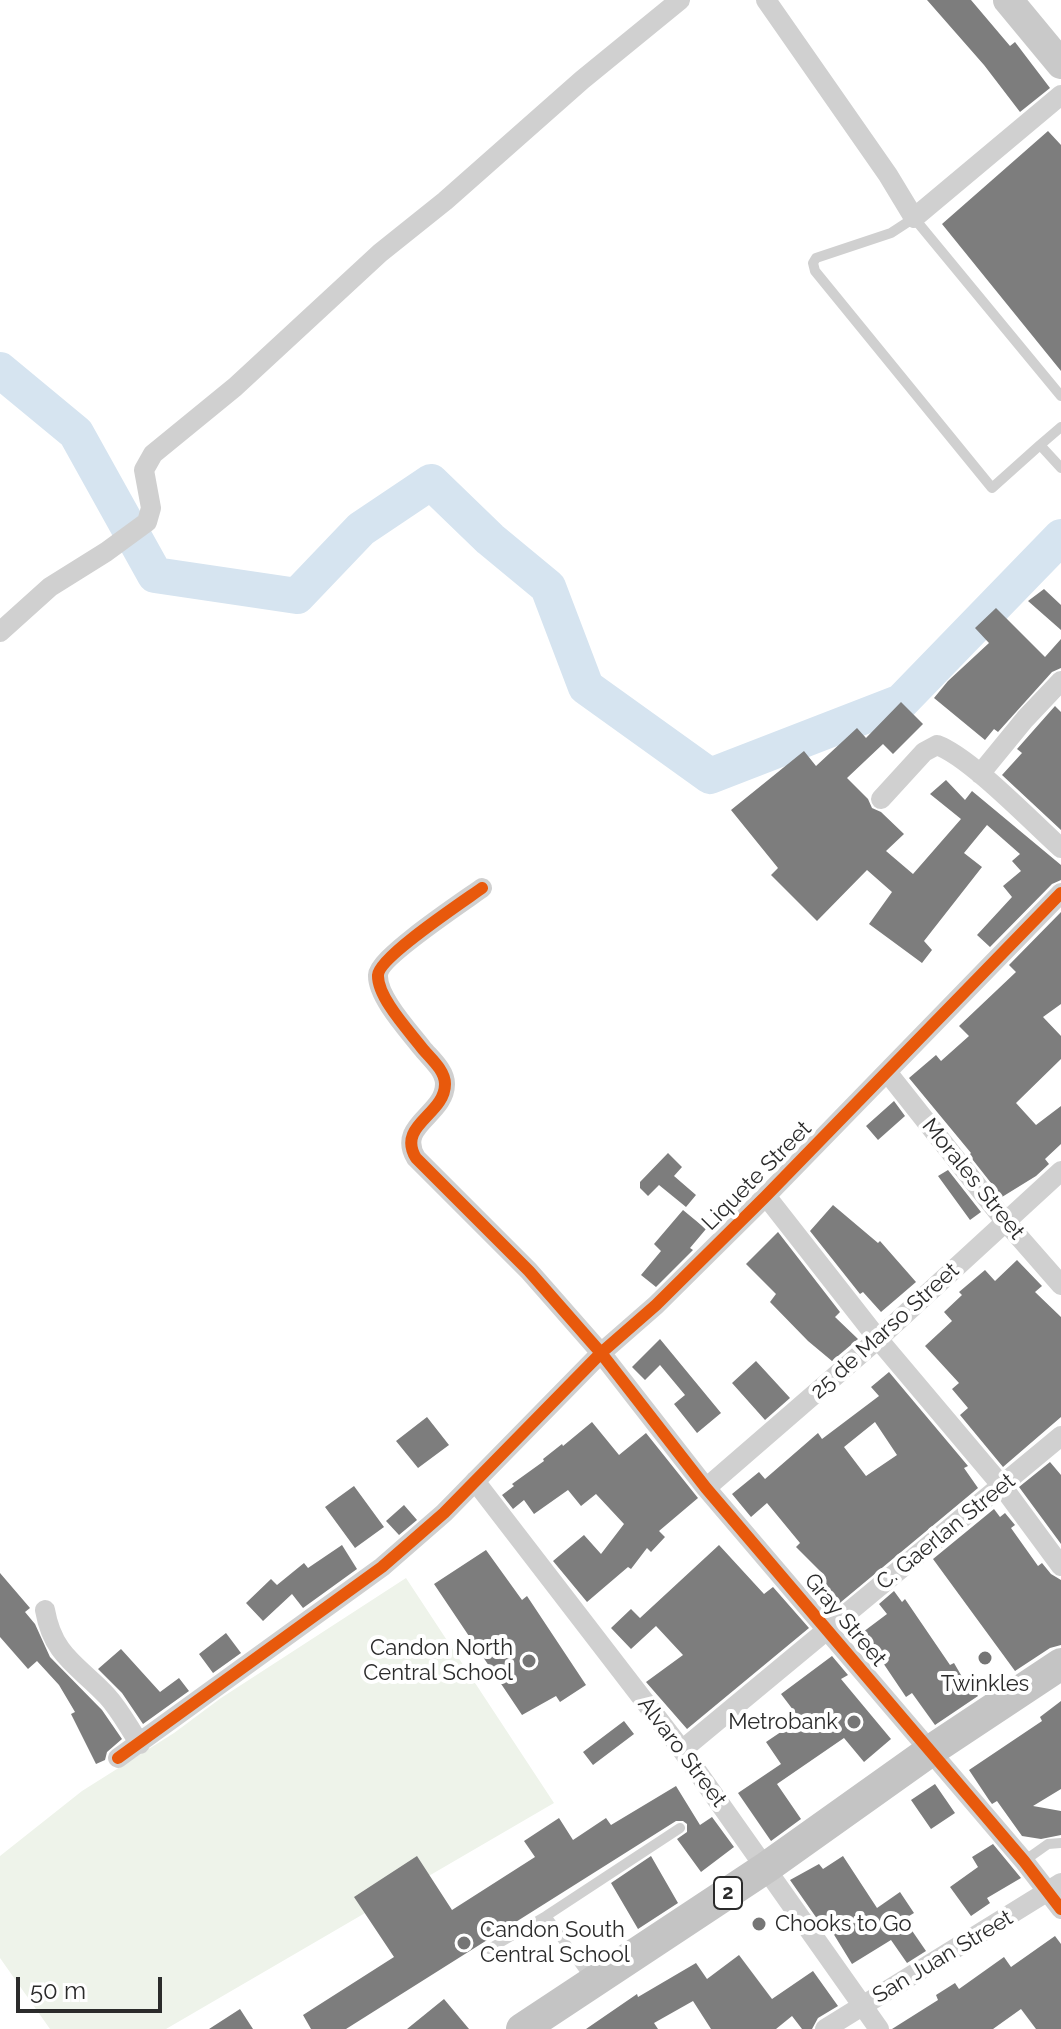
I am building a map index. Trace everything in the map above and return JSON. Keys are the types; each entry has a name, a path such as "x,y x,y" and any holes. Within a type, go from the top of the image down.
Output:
{"main road":[{"name":"2","path":"541,2024 593,1983 1061,1664"}],"street":[{"path":"0,632 50,587 147,522 151,508 144,470 153,454 235,387 380,253 680,0"},
{"path":"766,0 888,175 914,218 1061,95"},
{"path":"1008,0 1061,64"},
{"path":"980,774 1061,681"},
{"path":"881,799 924,752 937,745 980,774 1061,848"},
{"name":"Gray Street","path":"482,888 402,947 380,968 378,977 381,990 444,1078 444,1093 410,1143 416,1158 529,1271 601,1353 706,1488 1024,1861 1057,1895"},
{"name":"Liquete Street","path":"118,1758 418,1538 601,1353 656,1305 766,1196 1061,893"},
{"name":"Morales Street","path":"887,1072 1005,1221 1061,1285"},
{"name":"25 de Marso Street","path":"706,1488 878,1339 1061,1171"},
{"path":"766,1196 878,1339 1002,1486 1061,1566"},
{"name":"C. Gaerlan Street","path":"682,1750 1061,1436"},
{"name":"Alvaro Street","path":"475,1481 682,1750 879,2029"},
{"path":"45,1610 51,1636 60,1651 109,1697 140,1744"},
{"name":"San Juan Street","path":"825,2029 1057,1895"}],"lane":[{"path":"1061,396 914,218 891,233 816,258 813,263 815,271 992,488 1061,427"},
{"path":"1040,445 1061,468"},
{"path":"489,1949 546,1916 680,1828"},
{"path":"1024,1861 1050,1843 1061,1843"},
{"path":"546,1916 593,1983"}],"shaded area":[{"path":"406,1578 554,1803 166,2029 50,2029 0,1958 0,1856 82,1791"}],"building":[{"path":"927,0 971,0 1010,46 1015,42 1050,88 1020,112"},
{"path":"1048,131 1061,145 1061,371 942,224"},
{"path":"1044,589 1061,605 1061,630 1028,601"},
{"path":"996,608 1045,657 1061,639 1061,668 1052,672 998,732 994,729 985,740 934,698 989,643 975,628"},
{"path":"901,702 923,724 893,754 883,744 847,778 868,799 872,808 881,812 904,834 886,851 913,874 961,819 930,794 946,780 965,800 972,791 1061,865 1061,880 1052,884 990,947 977,935 1012,897 1003,886 1021,871 1012,861 1020,854 987,825 964,853 982,867 924,941 932,950 922,963 869,924 892,892 867,870 817,921 771,875 778,868 731,810 804,751 816,766 857,728 866,738"},
{"path":"1055,706 1061,712 1061,830 1002,775 1022,753 1017,749"},
{"path":"1061,912 1061,1004 1043,1017 1061,1036 1061,1059 1016,1103 1036,1125 1061,1106 1061,1144 1045,1159 1049,1164 1036,1176 1002,1197 969,1155 971,1153 909,1078 936,1055 941,1061 969,1036 959,1026 1016,972 1009,965"},
{"path":"894,1101 905,1116 878,1140 866,1126"},
{"path":"668,1153 682,1167 674,1176 696,1195 686,1207 659,1185 648,1196 640,1188 640,1182"},
{"path":"948,1170 981,1212 970,1220 938,1176"},
{"path":"833,1205 878,1243 880,1241 916,1282 881,1312 863,1292 860,1294 810,1231"},
{"path":"683,1210 706,1229 690,1248 693,1250 656,1287 641,1275 661,1251 654,1244"},
{"path":"778,1232 840,1312 835,1317 858,1339 832,1361 770,1302 776,1294 746,1264"},
{"path":"1017,1260 1042,1286 1035,1292 1061,1317 1061,1417 1003,1467 960,1415 968,1408 952,1389 959,1383 925,1346 952,1321 944,1312 962,1295 959,1292 985,1270 995,1281"},
{"path":"660,1339 721,1413 697,1433 674,1404 685,1395 660,1365 645,1380 632,1367"},
{"path":"756,1361 790,1398 765,1420 732,1383"},
{"path":"889,1372 968,1466 964,1468 978,1488 835,1607 828,1600 833,1594 819,1580 824,1575 796,1547 800,1543 767,1503 751,1517 732,1494 759,1472 765,1479 818,1433 822,1439 879,1396 871,1387","holes":["875,1422 897,1455 866,1476 844,1447"]},
{"path":"427,1417 449,1445 418,1468 396,1441"},
{"path":"592,1422 619,1455 646,1433 698,1498 659,1531 665,1537 651,1552 647,1548 631,1569 628,1567 587,1602 553,1561 584,1535 601,1554 624,1524 596,1494 581,1506 568,1490 534,1514 524,1500 513,1509 502,1495"},
{"path":"1050,1462 1061,1475 1061,1544 1019,1487"},
{"path":"354,1486 384,1527 355,1548 325,1507"},
{"path":"404,1505 417,1520 399,1535 386,1521"},
{"path":"994,1509 1000,1517 1005,1513 1015,1525 1011,1528 1038,1566 1042,1563 1061,1580 1061,1645 1050,1648 1015,1671 933,1559"},
{"path":"342,1545 357,1569 303,1608 292,1594 263,1621 246,1603 271,1579 277,1585 304,1563 308,1568"},
{"path":"719,1545 764,1594 773,1587 809,1628 687,1729 646,1682 683,1655 656,1626 631,1649 611,1628 631,1609 640,1618"},
{"path":"486,1550 522,1600 527,1596 586,1685 560,1702 556,1696 522,1715 434,1584"},
{"path":"0,1573 30,1608 25,1612 35,1624 50,1657 102,1710 122,1739 107,1752 105,1760 96,1764 71,1714 75,1712 59,1685 37,1661 28,1669 0,1637"},
{"path":"894,1591 902,1602 905,1599 950,1665 954,1663 968,1687 971,1686 978,1696 935,1725 912,1693 906,1697 873,1648 870,1650 859,1635 887,1614 879,1604"},
{"path":"226,1633 241,1653 213,1673 199,1654"},
{"path":"121,1649 160,1692 179,1678 189,1691 143,1724 122,1693 98,1669"},
{"path":"832,1656 848,1675 841,1679 891,1739 864,1762 844,1738 777,1784 801,1819 771,1841 738,1793 781,1764 766,1742 800,1719 781,1694"},
{"path":"1061,1701 1061,1789 1033,1806 1061,1811 1061,1835 1041,1839 1022,1836 997,1801 992,1804 969,1770 1042,1721 1040,1717"},
{"path":"624,1721 634,1734 593,1765 583,1752"},
{"path":"935,1784 955,1813 931,1829 911,1800"},
{"path":"676,1786 700,1825 712,1817 734,1847 701,1872 677,1839 687,1832 687,1824 676,1821 346,2029 311,2029 303,2015 394,1957 354,1897 417,1856 452,1910 535,1857 524,1841 559,1818 573,1840 606,1818 611,1825"},
{"path":"993,1844 1021,1878 987,1898 990,1903 971,1916 950,1887 978,1867 972,1857"},
{"path":"651,1856 678,1903 638,1929 611,1883"},
{"path":"843,1856 877,1908 900,1892 914,1913 904,1919 926,1951 907,1963 891,1940 852,1964 825,1920 820,1923 790,1880 819,1864 823,1869"},
{"path":"1055,1936 1061,1944 1061,2029 1036,2029 1021,2009 993,2029 892,2029 938,2000 936,1995 955,1983 959,1989 1004,1957 1011,1967"},
{"path":"739,1955 772,1999 813,1971 838,2006 818,2018 812,2029 802,2029 792,2016 776,2029 711,2029 693,2001 654,2023 658,2029 586,2029 637,1994 638,1997 696,1963 707,1979"},
{"path":"444,1999 469,2029 407,2029"},
{"path":"240,2009 253,2029 209,2029"}],"waterway":[{"path":"0,370 76,433 155,575 297,596 361,529 431,482 490,539 548,587 586,687 710,776 901,702 1061,537"}],"cycle path":[{"path":"482,888 407,943 382,967 378,975 388,1003 443,1074 443,1095 412,1137 416,1158 529,1271 601,1353 706,1488 1024,1861 1061,1909"},
{"path":"118,1758 382,1567 444,1513 601,1353 656,1305 766,1196 1061,893"}],"place":[{"name":"Twinkles","path":"985,1658"},
{"name":"Candon North Central School","path":"529,1661"},
{"name":"Metrobank","path":"854,1722"},
{"name":"Chooks to Go","path":"759,1924"},
{"name":"Candon South Central School","path":"464,1943"}]}
